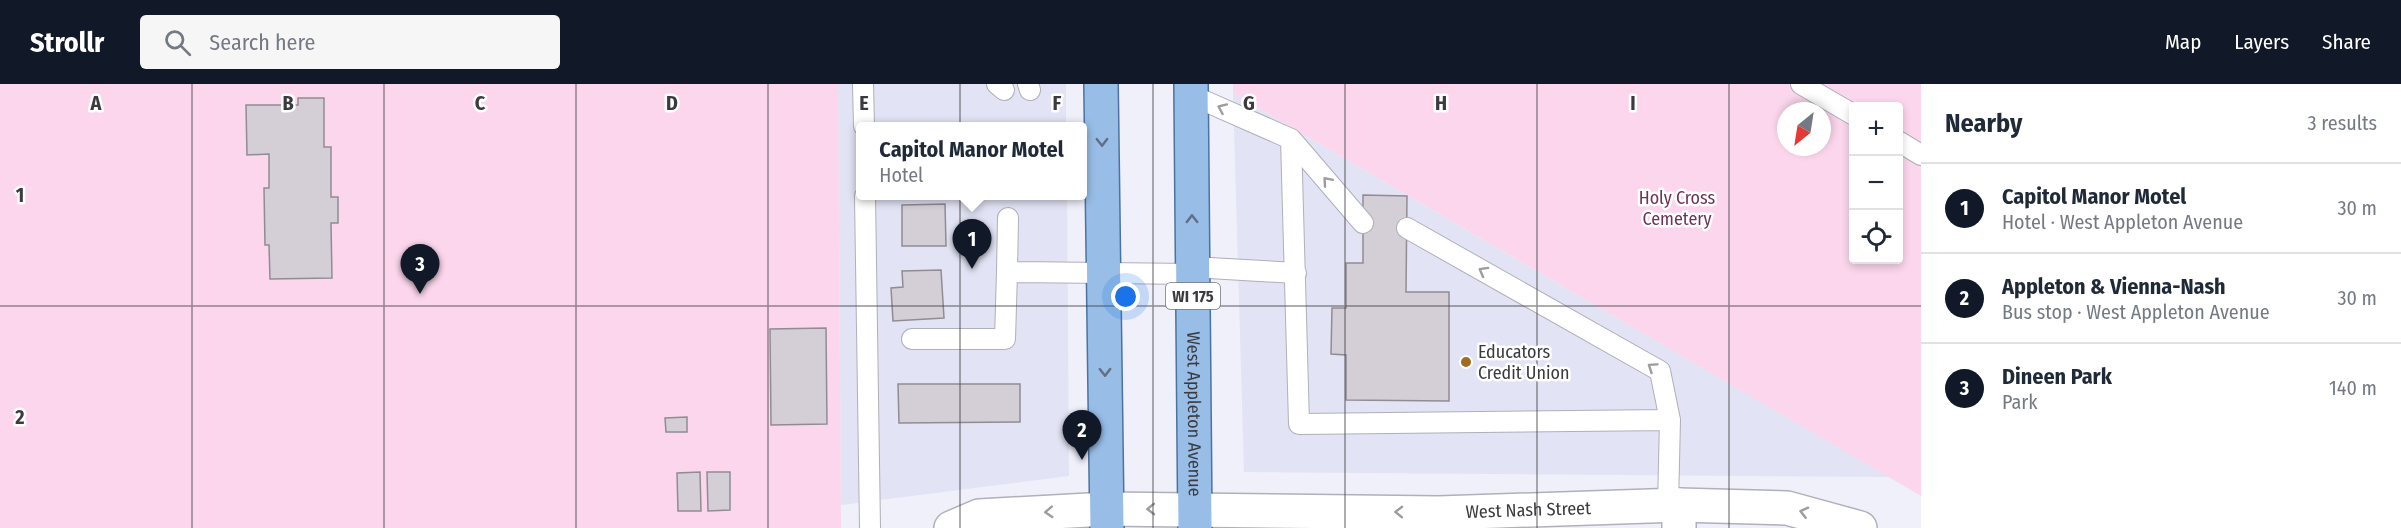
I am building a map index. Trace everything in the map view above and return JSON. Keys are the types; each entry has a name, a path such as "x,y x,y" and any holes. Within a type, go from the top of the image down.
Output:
{"main road":[{"path":"1101,84 1107,519"},
{"name":"West Appleton Avenue","path":"1191,89 1195,518"}],"street":[{"name":"West Nash Street","path":"951,528 979,516 1107,519 1439,520 1787,508 1860,528"}],"lane":[{"path":"863,84 864,122"},
{"path":"1801,84 1849,112"},
{"path":"1191,89 1291,139 1363,223"},
{"path":"1291,139 1299,424 1670,420"},
{"path":"1903,144 1921,155"},
{"path":"865,200 870,528"},
{"path":"912,339 1005,339 1008,218"},
{"path":"1407,228 1660,371 1670,420 1675,513"},
{"path":"1007,272 1104,274 1193,270 1296,273"}],"shaded area":[{"path":"838,84 1066,84 1066,122 856,122 856,200 1067,200 1069,476 841,505"},
{"name":"Educators Credit Union","path":"1233,93 1504,252 1889,477 1244,472"}],"green space":[{"path":"0,84 838,84 841,528 0,528"},
{"name":"Holy Cross Cemetery","path":"1233,84 1921,84 1921,496 1233,93"}],"building":[{"path":"298,98 324,98 324,147 331,147 331,197 338,197 338,223 331,223 332,278 270,279 269,245 265,245 264,188 269,188 269,154 247,155 246,105 298,105"},
{"path":"1363,195 1407,196 1406,292 1449,292 1449,401 1346,400 1346,355 1331,354 1332,308 1346,308 1346,263 1363,263"},
{"path":"945,204 946,246 902,246 902,205"},
{"path":"941,270 944,318 893,321 891,288 903,287 902,271"},
{"path":"826,328 827,424 771,425 770,329"},
{"path":"898,384 1020,384 1020,422 899,423"},
{"path":"687,417 687,432 666,432 665,418"},
{"path":"700,472 701,511 678,511 677,473"},
{"path":"707,472 730,472 730,510 708,511"}],"place":[{"name":"Capitol Manor Motel","path":"972,269"},
{"name":"Dineen Park","path":"420,294"},
{"name":"Educators Credit Union","path":"1466,362"},
{"name":"Appleton & Vienna-Nash","path":"1082,460"}]}
